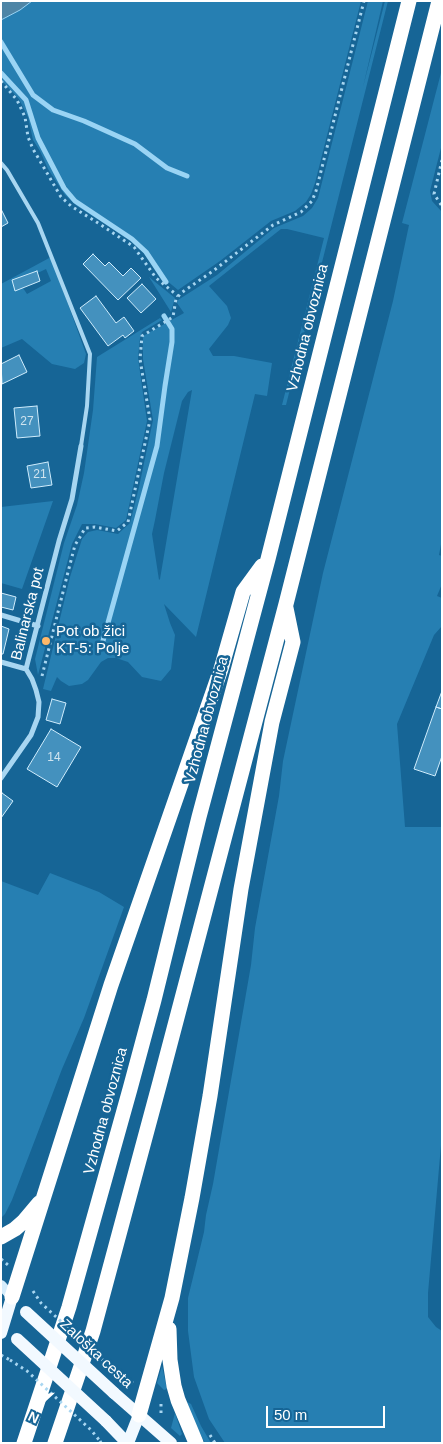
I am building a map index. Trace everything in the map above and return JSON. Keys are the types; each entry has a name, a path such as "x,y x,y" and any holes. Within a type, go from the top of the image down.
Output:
{"highway":[{"name":"Vzhodna obvoznica","path":"24,1443 69,1307 154,1000 199,817 268,559 409,1"},
{"path":"55,1443 92,1331 162,1072 286,604 439,1"},
{"path":"12,1296 111,985 221,669 243,592 268,559"},
{"path":"139,1415 172,1298 190,1208 210,1096 242,889 272,722 292,642 286,604"},
{"path":"1,1237 15,1229 28,1217 47,1189"},
{"path":"172,1298 169,1345 171,1374 178,1400 196,1443"}],"main road":[{"name":"Zaloška cesta","path":"1,1285 26,1312 171,1443"},
{"path":"12,1296 2,1328 17,1339 106,1421 127,1443 139,1415"}],"street":[{"name":"Balinarska pot","path":"1,778 36,726 39,709 36,690 26,669 59,541 72,499 81,446"},
{"path":"1,615 38,626"},
{"path":"1,662 26,669"}],"lane":[{"path":"1,163 38,223 90,354 87,406 81,446"}],"path":[{"path":"36,690 40,682 75,545 85,528 95,527 117,531 128,522 150,420 140,359 142,338 144,334 173,317 178,296 273,225 301,212 312,201 364,1"},
{"path":"1,81 17,100 25,117 28,137 33,149 61,197 71,206 134,247 156,278 178,296"},
{"path":"442,160 434,194 442,206"},
{"name":"Zaloška cesta","path":"33,1291 41,1303 120,1376 140,1386"},
{"path":"1,1355 26,1371 92,1430 100,1442"},
{"path":"161,1404 162,1420"}],"shaded area":[{"path":"1,1 32,1 1,20"},
{"path":"32,1 361,1 315,183 306,202 295,211 271,221 220,261 178,290 160,275 149,255 129,239 77,206 65,195 48,169 33,140 28,117 19,99 1,80 1,20"},
{"path":"368,1 383,1 363,87 385,1 388,1 286,405 282,405 324,238 281,229 209,286 227,306 231,318 228,325 209,349 213,356 234,356 272,363 267,396 255,394 196,637 164,604 175,635 171,669 161,681 142,677 128,662 116,658 108,658 101,662 88,680 82,684 69,686 57,677 51,691 43,689 70,577 82,539 88,532 97,530 118,534 130,523 153,420 143,359 143,336 184,313 177,303 178,300 217,275 274,228 303,216 312,208 318,198","holes":["192,390 160,579 152,534 164,473 182,401 188,392"]},
{"path":"442,69 442,144 430,191 432,201 442,212 442,539 439,555 442,556 442,584 437,596 442,598 442,626 434,635 397,724 405,827 442,827 442,1134 428,1293 428,1317 442,1331 442,1443 225,1443 209,1419 194,1377 188,1331 188,1298 213,1184 251,965 255,928 279,796 283,761 323,573 393,301 409,225 402,223"},
{"path":"51,257 86,354 84,363 75,369 52,364 22,339 1,348 1,284","holes":["46,269 51,281 27,294 19,282"]},
{"path":"149,277 175,298 171,312"},
{"path":"160,318 162,320 142,332 140,338 138,358 147,421 126,520 116,528 95,524 82,524 72,544 38,675 35,659 64,543 77,505 84,473 93,410 97,357"},
{"path":"53,501 22,589 1,583 1,507"},
{"path":"50,873 99,892 124,907 84,1018 62,1069 12,1200 1,1218 1,881 38,895"},
{"path":"162,1366 167,1389 164,1390 157,1383"},
{"path":"187,1402 191,1404 211,1443 205,1443"},
{"path":"175,1413 182,1434 180,1436 171,1428"}],"building":[{"path":"1,209 8,223 1,227"},
{"path":"93,254 105,266 109,262 123,276 131,268 141,278 118,300 83,264"},
{"path":"37,271 40,281 15,291 12,280"},
{"path":"142,284 156,299 141,313 127,298"},
{"path":"96,296 116,323 124,317 134,331 125,338 123,335 108,346 80,308"},
{"path":"19,355 27,372 2,384 1,364"},
{"path":"37,406 40,436 17,438 14,408"},
{"path":"48,462 52,485 31,488 27,466"},
{"path":"1,593 16,597 13,610 1,607"},
{"path":"1,626 9,629 3,654 1,654"},
{"path":"442,691 442,709 436,707"},
{"path":"52,699 66,703 60,724 46,720"},
{"path":"436,707 442,709 442,756 435,776 414,769"},
{"path":"51,729 81,747 57,787 27,769"},
{"path":"1,794 13,801 1,818"}],"waterway":[{"path":"1,42 33,95 53,110 84,121 135,144 167,168 187,176"},
{"path":"1,73 26,100 38,138 64,188 75,201 132,239 146,252 166,282"},
{"path":"101,648 157,446 172,342 172,329 164,316"}],"place":[{"name":"Pot ob žici KT-5: Polje","path":"46,641"}]}
